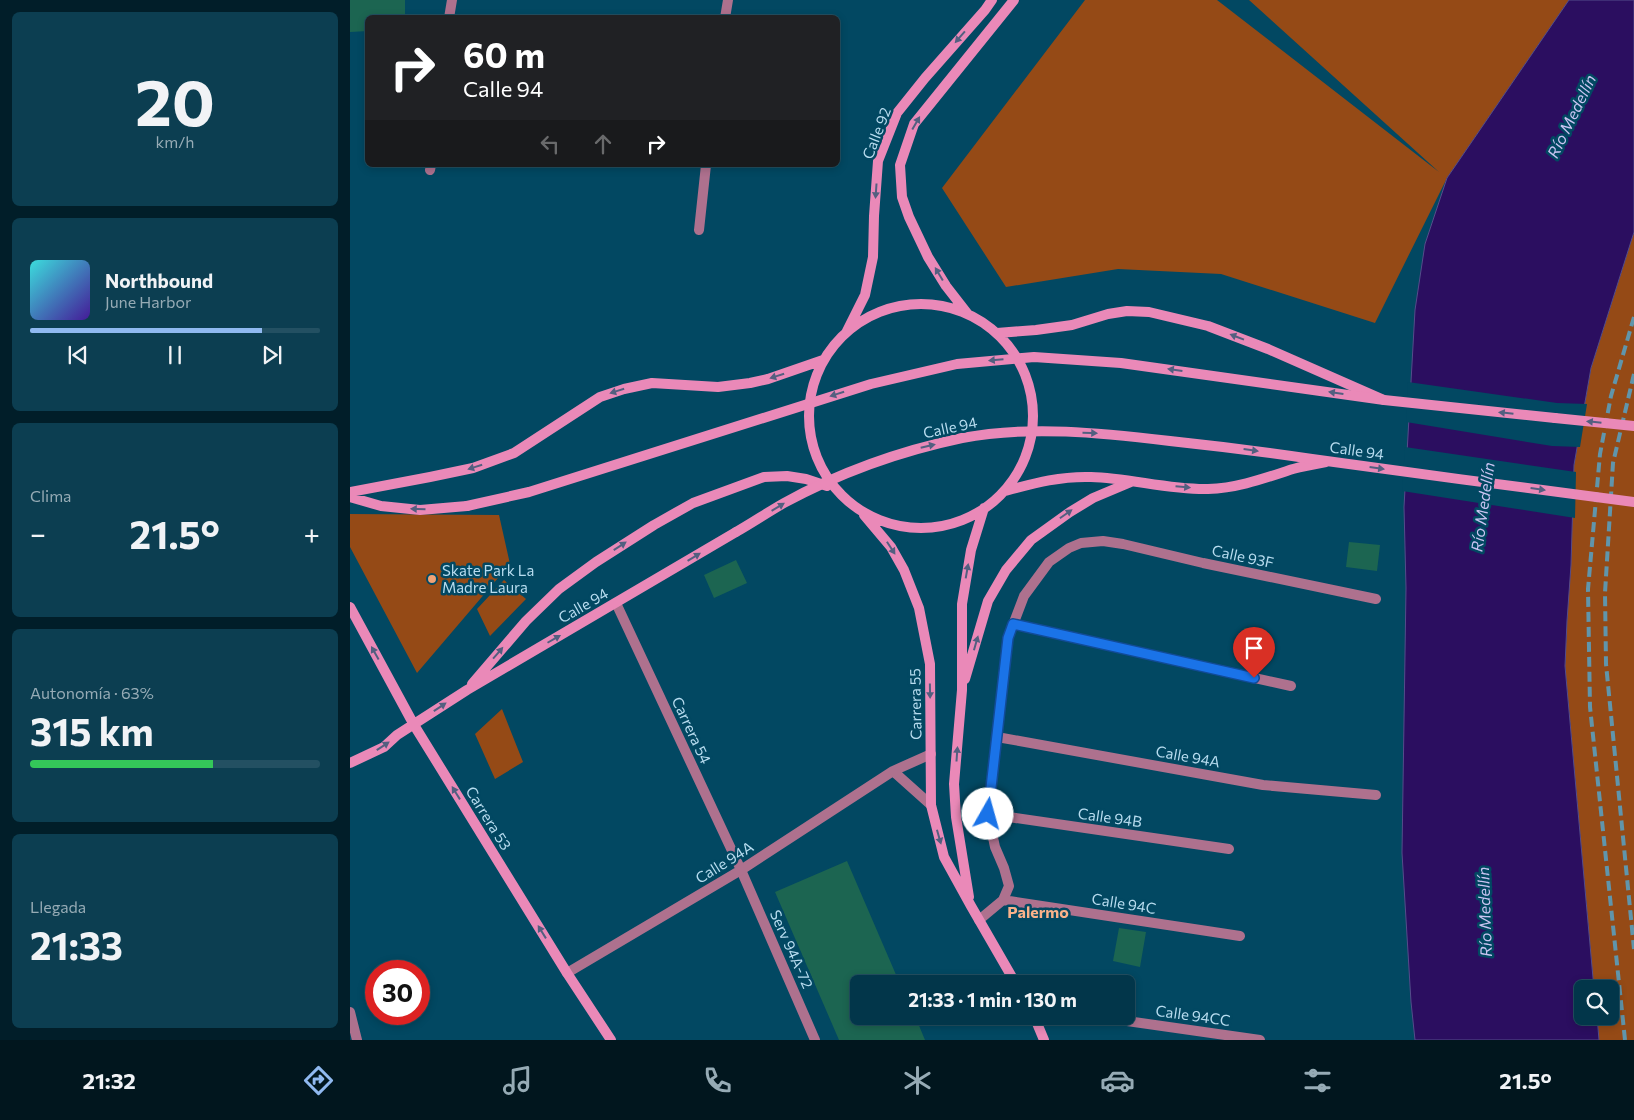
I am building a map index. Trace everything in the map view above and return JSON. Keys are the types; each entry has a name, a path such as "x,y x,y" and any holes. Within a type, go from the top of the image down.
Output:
{"main road":[{"name":"Calle 92","path":"845,333 865,295 874,257 874,216 878,161 898,112 992,0"},
{"path":"967,313 936,305 904,305 872,315 845,333 824,360 811,392 809,426 817,459 834,488 860,511 889,524 920,528 952,524 984,508 1005,491 1024,461 1034,427 1032,392 1019,360 997,333 967,313 946,286 928,256 909,217 902,197 900,166 914,124 1014,0"},
{"path":"997,333 1036,330 1127,311 1149,312 1208,326 1275,352 1384,400"},
{"path":"350,497 382,506 420,510 467,506 530,492 871,384 958,364 1034,357 1121,363 1384,400 1634,426"},
{"path":"350,492 430,478 473,468 514,453 600,397 624,389 652,383 718,387 768,379 824,360"},
{"name":"Calle 94","path":"350,763 384,746 397,735 466,690 784,503 822,484 873,463 963,438 999,433 1033,432 1109,434 1250,450 1634,502"},
{"path":"1005,491 1048,479 1069,477 1096,477 1183,488 1207,489 1246,484 1294,469 1329,461"},
{"path":"466,690 526,621 559,589 654,524 693,503 764,477 787,476 806,479 834,488"},
{"path":"962,690 988,601 1006,570 1031,540 1070,512 1099,495 1134,481"},
{"name":"Carrera 55","path":"970,906 957,826 954,784 962,690 962,604 971,550 984,508"},
{"name":"Carrera 55","path":"860,511 891,546 904,570 919,608 930,664 931,805 944,856 970,906 1011,975"},
{"name":"Carrera 53","path":"350,607 414,725 567,973 611,1040"},
{"path":"1038,1025 1044,1040"}],"street":[{"path":"450,15 452,0"},
{"path":"726,15 728,0"},
{"path":"699,230 706,167"},
{"name":"Calle 93F","path":"1003,900 1009,886 995,846 988,814 1008,638 1024,596 1049,562 1069,548 1081,543 1103,541 1376,600"},
{"name":"Carrera 54","path":"616,603 741,870"},
{"path":"1013,624 1291,686"},
{"name":"Calle 94A","path":"997,737 1262,785 1376,795"},
{"name":"Calle 94A","path":"567,973 741,870 893,771 930,754"},
{"path":"893,771 931,805"},
{"name":"Calle 94B","path":"988,814 1229,849"},
{"name":"Serv 94A-72","path":"741,870 815,1040"},
{"path":"979,920 1003,900"},
{"name":"Calle 94C","path":"1003,900 1240,936"},
{"path":"350,1012 357,1040"},
{"name":"Calle 94CC","path":"1135,1022 1260,1040"}],"shaded area":[{"path":"1085,0 1217,0 1439,172 1249,0 1569,0 1447,178 1375,323 1221,274 1118,269 1006,287 942,188"},
{"path":"1634,232 1634,1040 1599,1040 1598,1025 1619,1025 1619,980 1593,980 1565,666 1574,465 1591,368"},
{"name":"Skate Park La Madre Laura","path":"350,514 499,515 510,564 417,673 350,547"},
{"path":"504,580 526,599 490,636 477,609"},
{"path":"502,709 523,762 495,779 475,734"}],"water":[{"name":"Río Medellín","path":"1569,0 1634,0 1634,232 1591,368 1574,465 1565,666 1593,980 1574,980 1574,1025 1598,1025 1599,1040 1415,1040 1402,853 1406,588 1404,507 1415,310 1425,244 1447,178"}],"pier":[{"path":"1408,382 1557,403 1587,404 1580,447 1552,446 1406,422"},
{"path":"1405,447 1576,472 1575,518 1402,491"}],"building":[{"path":"350,0 405,0 405,15 365,15 365,31 350,32"},
{"path":"1349,542 1380,545 1377,571 1346,567"},
{"path":"736,560 747,583 714,598 704,575"},
{"path":"1244,628 1266,632 1258,667 1237,662"},
{"path":"847,861 896,975 850,975 850,1025 919,1025 925,1040 839,1040 775,892"},
{"path":"1119,928 1146,932 1140,967 1113,961"}],"railway":[{"path":"1625,1040 1590,707 1588,589 1600,454 1611,396 1634,317"},
{"path":"1634,374 1613,463 1605,593 1606,664 1634,949"}],"place":[{"name":"Skate Park La Madre Laura","path":"432,579"}],"district":[{"name":"Palermo","path":"1038,911"}],"route":[{"path":"988,814 1008,638 1013,624 1254,678"}]}
